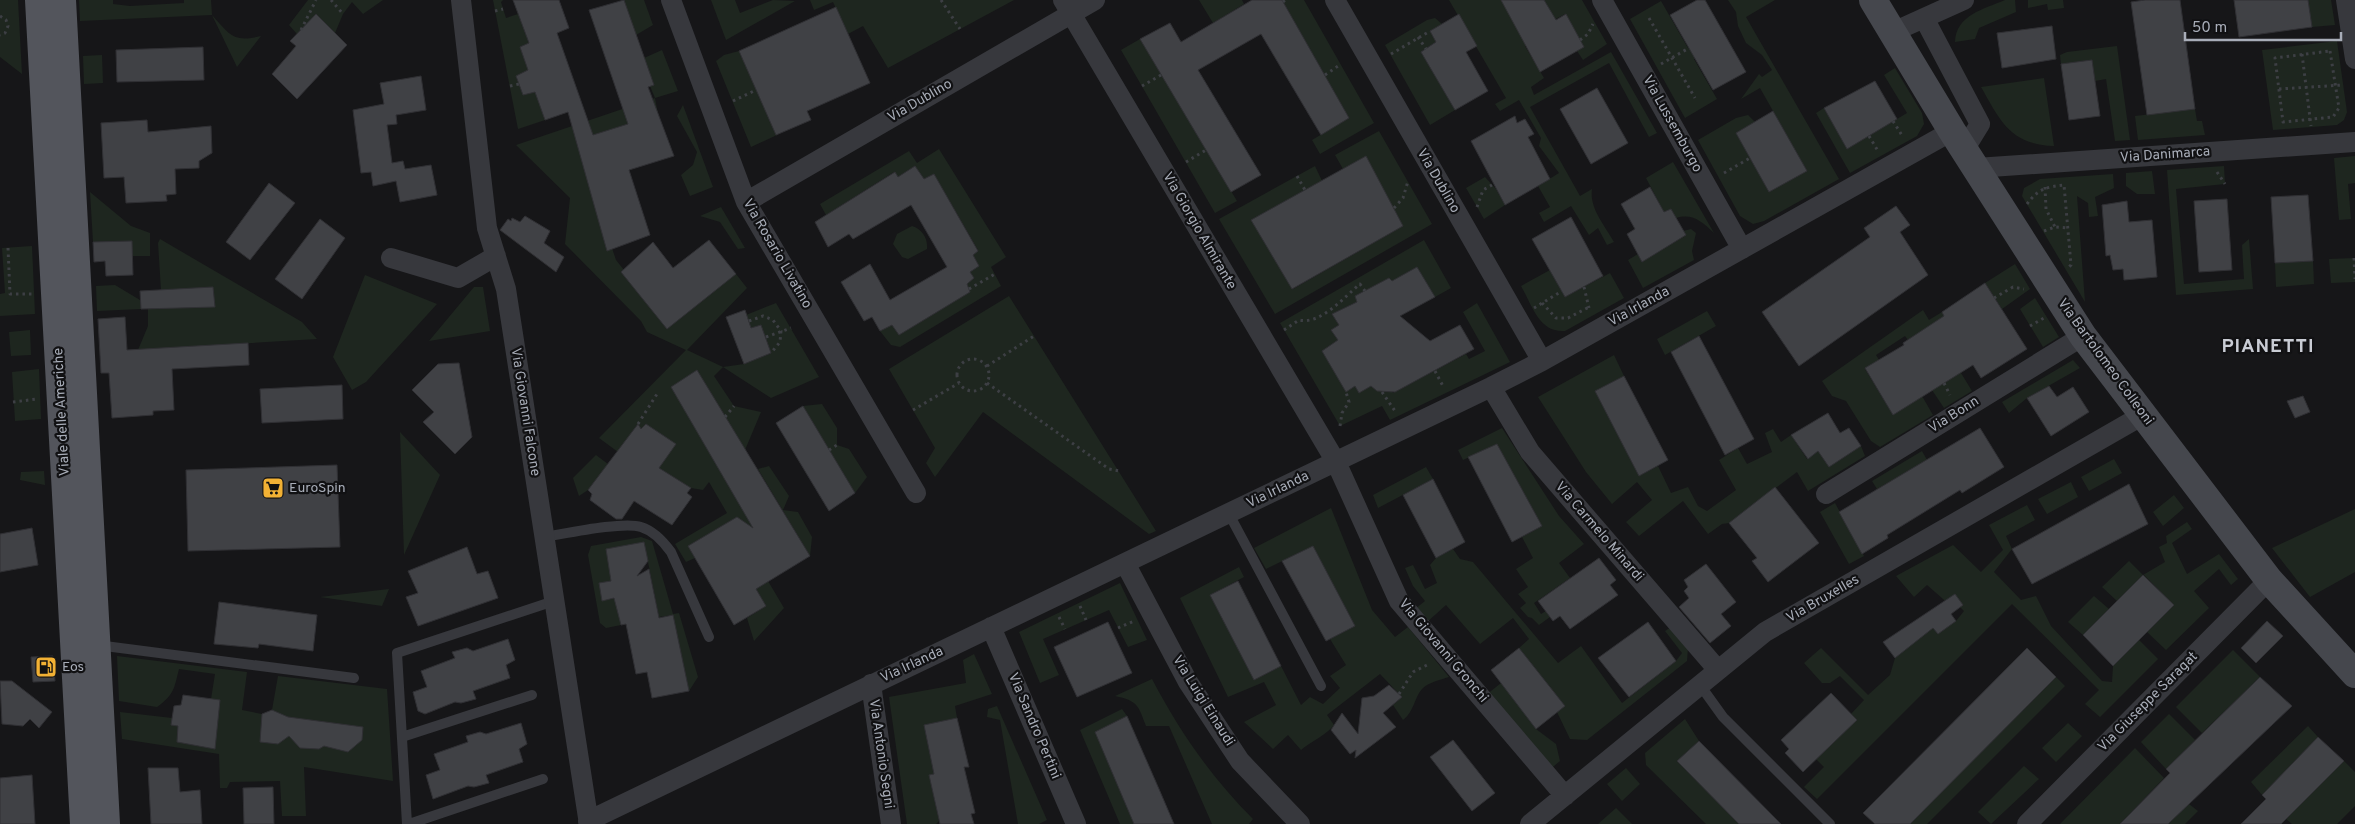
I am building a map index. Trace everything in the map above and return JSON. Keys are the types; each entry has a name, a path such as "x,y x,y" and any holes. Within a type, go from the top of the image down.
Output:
{"main road":[{"name":"Viale delle Americhe","path":"39,0 84,824"},
{"name":"Viale delle Americhe","path":"62,0 106,824"},
{"name":"Via Bartolomeo Colleoni","path":"1873,0 1964,149 2083,336 2269,580 2355,674"}],"street":[{"name":"Via Giovanni Falcone","path":"460,0 487,228 506,289 588,822"},
{"name":"Via Rosario Livatino","path":"671,0 746,202 916,493"},
{"name":"Via Dublino","path":"746,202 1067,7 1095,0"},
{"name":"Via Dublino","path":"1335,0 1542,361"},
{"name":"Via Lussemburgo","path":"1602,0 1742,249"},
{"path":"1893,32 1964,0"},
{"path":"2346,0 2355,59"},
{"name":"Via Giorgio Almirante","path":"1067,7 1336,462"},
{"path":"1924,18 1980,124 1964,149"},
{"name":"Via Danimarca","path":"1964,149 2355,142"},
{"name":"Via Irlanda","path":"588,822 871,684 1491,387 1542,361 1742,249 1964,149"},
{"path":"391,258 458,278 496,256"},
{"name":"Via Bonn","path":"1826,494 2083,336"},
{"name":"Via Carmelo Minardi","path":"1491,387 1530,452 1718,670"},
{"name":"Via Bruxelles","path":"1530,824 1765,632 2144,415"},
{"name":"Via Giovanni Gronchi","path":"1336,462 1399,601 1565,796"},
{"name":"Via Luigi Einaudi","path":"1125,563 1188,682 1240,761 1300,824"},
{"name":"Via Giuseppe Saragat","path":"2027,824 2269,580"},
{"name":"Via Sandro Pertini","path":"991,627 1076,824"},
{"name":"Via Antonio Segni","path":"871,684 892,824"}],"lane":[{"path":"1229,514 1321,686"},
{"path":"544,537 624,526 639,526 650,530 671,552 709,637"},
{"path":"543,780 408,824 397,653 554,601"},
{"path":"97,645 354,678"},
{"path":"1700,685 1723,718 1830,824"},
{"path":"402,737 532,695"}],"path":[{"path":"301,30 316,0"},
{"path":"331,0 343,14"},
{"path":"941,0 960,29"},
{"path":"495,12 503,9"},
{"path":"0,16 6,20 8,26 5,33 0,35"},
{"path":"1649,18 1695,98"},
{"path":"1580,40 1588,34 1594,22"},
{"path":"8,26 13,26"},
{"path":"1390,54 1430,31"},
{"path":"1418,38 1426,49"},
{"path":"1656,66 1689,48"},
{"path":"2330,51 2335,85 2339,108 2332,117 2282,122 2275,58 2330,51"},
{"path":"2302,54 2311,127"},
{"path":"1325,75 1341,64"},
{"path":"1142,86 1161,74"},
{"path":"510,86 519,84"},
{"path":"2279,89 2343,85"},
{"path":"733,101 756,90"},
{"path":"1893,121 1906,142"},
{"path":"1869,136 1880,156"},
{"path":"1186,162 1206,150"},
{"path":"1728,180 1723,172 1750,158"},
{"path":"2216,166 2218,176 2225,184"},
{"path":"1297,176 1306,190"},
{"path":"1394,208 1403,198 1408,181"},
{"path":"1477,207 1483,190 1492,185"},
{"path":"2027,204 2035,192 2045,187 2064,185 2071,265 2066,270"},
{"path":"2045,187 2046,209 2055,227"},
{"path":"2043,232 2055,227 2068,228"},
{"path":"8,248 10,294 34,294"},
{"path":"2354,258 2355,279"},
{"path":"969,289 995,274"},
{"path":"1284,330 1299,320 1309,322 1322,315 1360,284 1365,291"},
{"path":"1584,287 1592,316"},
{"path":"1994,298 2013,287 2030,290"},
{"path":"1534,308 1562,291"},
{"path":"1542,303 1556,318 1568,318 1589,307"},
{"path":"749,321 763,316 773,320 781,332 780,342 771,352"},
{"path":"2030,326 2046,316"},
{"path":"766,337 791,328"},
{"path":"987,366 1034,336"},
{"path":"978,359 987,366 990,377 987,383 976,391 966,390 959,383 957,372 962,362 978,359"},
{"path":"1434,371 1447,392"},
{"path":"913,410 959,383"},
{"path":"987,383 1109,469 1119,471"},
{"path":"1340,426 1342,413 1349,402 1346,392"},
{"path":"1382,392 1398,416"},
{"path":"638,424 657,394"},
{"path":"13,402 40,399"},
{"path":"725,417 734,406"},
{"path":"829,450 837,445"},
{"path":"1079,603 1086,620"},
{"path":"1058,614 1065,629"},
{"path":"1118,628 1137,619"},
{"path":"1399,694 1413,672 1431,665"}],"shaded area":[{"path":"0,0 18,0 22,74 0,57"},
{"path":"79,0 113,0 113,4 130,6 184,3 184,0 211,0 212,15 80,21"},
{"path":"308,0 383,0 363,14 352,2 343,14 335,33 316,14 297,34 289,25"},
{"path":"493,0 503,0 501,2 506,18 518,14 529,43 520,47 528,70 516,77 523,95 535,92 545,120 518,129"},
{"path":"624,0 644,0 653,25 636,35"},
{"path":"711,0 735,0 740,13 773,0 795,1 726,40"},
{"path":"810,0 1014,0 888,68 863,26 848,34 833,2 814,10"},
{"path":"1199,0 1242,0 1244,4 1213,23"},
{"path":"1282,0 1304,0 1374,123 1320,154 1312,140 1349,118"},
{"path":"1449,0 1501,0 1552,15 1544,0 1582,0 1607,44 1583,60 1577,51 1584,47 1565,14 1530,33 1535,41 1525,46 1544,78 1531,87 1534,95 1611,52 1657,133 1649,137 1609,63 1530,107 1580,196 1592,189 1595,210 1614,242 1607,245 1598,228 1589,235 1571,206 1544,222 1539,213 1550,207 1538,186 1559,173 1539,146 1541,138 1519,100 1500,111 1495,104 1506,98"},
{"path":"1728,0 1775,0 1746,17 1839,179 1764,221 1753,224 1740,216 1698,140 1736,118 1748,115 1755,122 1736,133 1769,192 1807,171 1760,88 1741,99 1759,74 1762,77 1772,70 1762,55 1746,43 1738,26 1736,12"},
{"path":"2005,0 2015,0 2016,12 1979,28 1975,39 1955,42 1960,25 1966,19 1980,10"},
{"path":"2028,0 2063,0 2064,8 2048,10 2047,4 2028,8"},
{"path":"2308,0 2331,0 2335,25 2312,27"},
{"path":"1661,1 1688,48 1704,53 1694,59 1717,99 1685,118 1630,19"},
{"path":"212,15 233,36 252,38 261,36 237,67"},
{"path":"1435,18 1442,24 1430,31 1436,42 1421,52 1455,110 1430,125 1385,45 1427,20"},
{"path":"1140,39 1237,201 1215,213 1121,50"},
{"path":"2337,41 2347,112 2344,120 2337,125 2273,130 2262,50"},
{"path":"2117,46 2130,140 2115,141 2106,79 2095,81 2092,60 2061,64 2060,55 2067,52"},
{"path":"662,50 678,91 655,98 650,86 654,85 644,58"},
{"path":"739,51 777,135 751,147 716,61 724,55"},
{"path":"102,55 103,83 84,84 83,56"},
{"path":"1895,68 1922,113 1924,124 1917,136 1850,173 1816,113 1824,108 1847,149 1907,113 1884,75"},
{"path":"2044,78 2054,146 2027,141 2008,129 2001,121 1981,87"},
{"path":"655,98 658,114 576,141 616,260 624,270 622,273 667,329 736,274 747,288 687,350 723,367 714,376 734,406 761,412 745,450 697,370 672,387 782,573 768,581 784,608 754,641 747,618 766,606 720,527 688,546 695,558 686,562 675,544 727,513 709,482 703,490 691,488 659,468 671,441 646,424 641,429 637,425 618,452 599,438 686,350 647,332 641,321 565,244 570,198 516,145"},
{"path":"683,105 713,187 690,196 681,175 693,165 697,152 677,116"},
{"path":"2195,109 2197,121 2202,121 2205,135 2138,140 2135,116"},
{"path":"1379,131 1432,224 1275,314 1219,219 1315,166 1322,181 1252,220 1293,289 1403,226 1366,157 1343,169 1335,155"},
{"path":"939,149 1006,257 991,267 1001,286 900,347 891,345 880,331 892,325 899,335 970,292 967,284 974,278 970,272 979,266 973,255 978,250 934,174 924,179 915,166 898,177 894,172 826,215 820,204 909,151 917,163"},
{"path":"2355,156 2355,183 2348,184 2351,219 2339,220 2334,158"},
{"path":"1673,162 1714,233 1705,225 1692,218 1676,218 1671,209 1664,212 1646,178"},
{"path":"2224,166 2225,184 2176,189 2184,284 2244,279 2242,245 2249,239 2253,289 2176,295 2167,170"},
{"path":"2152,171 2155,194 2137,194 2126,186 2126,173"},
{"path":"2113,174 2114,188 2095,197 2098,216 2089,217 2088,203 2077,196 2085,302 2022,196 2024,188 2040,179"},
{"path":"1485,177 1496,189 1505,205 1484,219 1466,188"},
{"path":"90,192 131,226 150,233 150,256 132,256 132,241 93,242"},
{"path":"721,207 745,248 738,249 720,222 700,216"},
{"path":"912,226 924,234 927,249 908,259 902,257 893,244 897,234"},
{"path":"1691,229 1696,233 1692,251 1694,260 1643,288 1628,260 1638,254 1642,262 1685,236 1683,231"},
{"path":"160,239 302,322 317,339 138,350 148,326 148,309 215,306 213,287 161,290 158,243"},
{"path":"1424,240 1451,288 1435,297 1417,267 1392,281 1389,278 1355,296 1357,302 1332,314 1339,325 1331,330 1338,340 1322,351 1346,391 1355,386 1359,393 1371,386 1377,391 1390,389 1393,393 1466,354 1469,359 1485,351 1463,312 1477,303 1510,362 1390,420 1382,406 1340,426 1280,323"},
{"path":"32,246 35,314 0,316 0,294 5,293 2,248"},
{"path":"2355,258 2355,282 2331,283 2329,259"},
{"path":"2313,261 2314,284 2276,287 2275,263"},
{"path":"2015,264 2030,289 2002,309 1985,283"},
{"path":"1550,270 1565,297 1610,273 1624,298 1565,331 1556,330 1543,323 1537,316 1521,286"},
{"path":"365,275 437,304 366,382 352,390 333,357"},
{"path":"115,285 140,300 141,309 97,311 96,286"},
{"path":"474,287 483,287 490,331 429,341"},
{"path":"1009,296 1156,531 1149,534 983,412 935,477 926,463 935,448 889,369"},
{"path":"2035,298 2059,337 2043,347 2020,309"},
{"path":"776,303 819,377 771,398 723,367 744,364 771,353 761,325 751,328 746,315"},
{"path":"1923,310 1929,320 1942,312 1959,337 1950,355 1972,391 1944,408 1932,390 1923,330 1908,340 1905,336 1876,355 1879,360 1865,369 1893,415 1922,396 1933,415 1880,447 1871,441 1846,401 1832,396 1822,381"},
{"path":"1707,311 1716,326 1665,355 1657,339"},
{"path":"30,330 31,355 11,356 9,332"},
{"path":"1614,355 1624,376 1595,391 1639,476 1658,466 1671,493 1688,487 1698,506 1707,511 1736,490 1719,460 1738,448 1747,464 1772,452 1765,433 1773,429 1781,442 1791,435 1807,459 1818,451 1829,467 1861,446 1865,456 1808,491 1797,472 1729,523 1722,524 1708,534 1683,501 1639,536 1626,522 1652,500 1637,482 1612,504 1586,472 1538,397"},
{"path":"2073,360 2080,368 2027,398 2009,413 2002,402"},
{"path":"39,369 41,419 15,421 12,372"},
{"path":"822,404 837,428 837,445 849,449 867,477 855,493 803,406"},
{"path":"1502,428 1559,516 1584,544 1559,563 1570,578 1534,603 1541,614 1546,611 1550,617 1539,625 1520,608 1526,603 1518,594 1528,587 1516,569 1533,558 1522,537 1542,526 1497,444 1463,460 1458,450"},
{"path":"400,432 440,475 404,555"},
{"path":"1922,451 1927,460 1877,489 1872,481"},
{"path":"596,455 608,464 588,490 579,496 573,478"},
{"path":"2114,459 2122,473 2089,491 2081,477"},
{"path":"769,466 789,496 783,510 798,512 812,537 810,556 758,469"},
{"path":"1426,467 1433,479 1378,508 1373,495"},
{"path":"44,471 45,485 20,480 21,472"},
{"path":"2071,482 2078,497 2047,514 2038,499"},
{"path":"2174,495 2184,508 2163,526 2153,512"},
{"path":"1835,503 1864,556 1849,564 1820,512"},
{"path":"2027,505 2035,520 2006,536 2012,549 1994,572 2021,600 2036,596 2051,626 2102,681 2112,682 2113,666 2139,640 2158,659 2100,717 2085,704 2099,690 2012,604 1817,799 1804,787 1824,767 1816,759 1857,720 1851,714 1864,700 1840,676 1830,683 1822,683 1804,663 1821,648 1868,695 1890,675 1895,658 1933,628 1938,634 1956,621 1964,611 1955,602 1951,606 1927,585 1914,597 1896,576 1953,545 1981,572 2003,550 1989,525"},
{"path":"1331,508 1372,610 1395,637 1408,627 1449,677 1431,683 1422,689 1407,717 1403,720 1393,705 1402,697 1380,674 1327,715 1334,725 1323,735 1301,750 1288,735 1273,749 1244,722 1276,705 1264,682 1228,697 1180,598 1239,567 1244,577 1210,595 1254,680 1281,666 1301,705 1310,697 1323,704 1340,688 1330,676 1346,665 1330,639 1355,626 1313,546 1266,569 1254,548"},
{"path":"2355,509 2355,572 2310,597 2272,548"},
{"path":"2187,522 2192,529 2172,543 2187,574 2219,554 2238,579 2231,585 2219,569 2194,591 2209,608 2166,650 2147,632 2174,605 2144,575 2117,601 2102,587 2129,561 2143,575 2165,562 2159,547 2167,543 2166,536"},
{"path":"641,537 652,541 673,614 679,613 698,677 689,691 673,615 659,617 644,542 611,581 599,583 602,601 616,598 621,625 606,628 600,623 588,555 591,546"},
{"path":"1453,549 1460,559 1473,562 1558,663 1581,646 1622,703 1676,661 1682,653 1665,631 1671,627 1688,648 1687,661 1587,740 1570,739 1557,712 1565,706 1519,648 1529,639 1513,618 1480,644 1446,605 1426,623 1415,609 1425,601 1413,586 1405,568 1413,565 1425,589 1437,583 1430,565 1436,558"},
{"path":"1120,583 1147,640 1128,647 1109,610 1043,639 1059,675 1040,683 1019,632"},
{"path":"389,589 382,606 320,597"},
{"path":"2094,596 2109,609 2083,635 2068,622"},
{"path":"2233,650 2260,677 2202,733 2176,707"},
{"path":"974,654 992,694 955,706 957,718 924,725 934,774 929,775 939,821 936,824 907,824 889,697 966,683 963,660"},
{"path":"117,656 247,672 242,710 262,714 260,742 278,744 289,736 301,748 319,749 333,738 341,739 339,750 348,752 362,740 363,727 288,717 272,710 278,676 387,689 393,781 304,767 306,816 282,816 280,781 230,782 227,788 220,788 219,754 122,739 120,712 172,718 178,726 177,742 214,749 220,701 211,699 215,674 179,669 171,694 157,707 119,701"},
{"path":"2056,677 2065,686 1927,824 1910,824"},
{"path":"1152,679 1197,753 1223,787 1253,819 1249,824 1212,824 1169,726 1146,726 1139,709 1133,702 1115,696"},
{"path":"1501,683 1536,729 1556,744 1560,761 1548,771 1486,695"},
{"path":"997,706 1047,820 1039,824 1018,824 1000,720 987,717 988,709"},
{"path":"1122,709 1127,716 1095,732 1134,824 1120,824 1080,730"},
{"path":"2169,714 2195,740 2166,769 2141,742"},
{"path":"1685,719 1699,741 1677,761 1739,824 1706,824 1646,765 1645,753"},
{"path":"2068,723 2082,736 2056,762 2042,748"},
{"path":"2308,726 2318,737 2262,795 2251,782"},
{"path":"2135,748 2164,778 2120,824 2060,824"},
{"path":"2344,761 2355,772 2355,806 2337,824 2292,824 2286,819"},
{"path":"2024,766 2039,779 1991,824 1978,812"},
{"path":"1626,768 1640,784 1622,801 1607,784"},
{"path":"2189,804 2198,811 2185,824 2168,824"},
{"path":"1616,808 1632,824 1598,824"}],"building":[{"path":"513,0 559,0 569,28 557,33 593,135 628,124 589,10 624,0 654,85 648,87 674,156 629,170 650,235 607,251 568,112 545,120 535,92 523,95 516,76 528,70 520,47 529,43"},
{"path":"1252,0 1282,0 1349,118 1321,135 1261,34 1198,70 1261,175 1231,192 1140,39 1170,23 1181,42"},
{"path":"1501,0 1544,0 1556,20 1566,14 1584,47 1540,72"},
{"path":"1697,0 1705,0 1746,72 1713,90 1670,15"},
{"path":"2180,0 2195,109 2147,115 2131,2"},
{"path":"2234,0 2308,0 2312,27 2239,37"},
{"path":"836,7 870,83 807,111 811,120 776,135 739,51"},
{"path":"316,14 347,45 297,99 272,74 296,46 290,41"},
{"path":"1459,14 1477,46 1466,52 1488,91 1455,110 1421,52 1436,42 1430,31"},
{"path":"2052,26 2056,59 2002,68 1997,33"},
{"path":"203,47 204,80 117,82 116,50"},
{"path":"2092,60 2100,116 2069,120 2061,64"},
{"path":"421,76 426,110 396,115 397,124 387,125 392,163 403,161 405,169 431,165 437,195 400,202 396,181 373,186 371,172 361,173 353,110 384,104 380,83"},
{"path":"1875,81 1897,119 1847,149 1824,108"},
{"path":"1597,88 1628,143 1591,164 1560,109"},
{"path":"1773,111 1807,171 1769,192 1736,133"},
{"path":"1515,116 1517,123 1525,119 1534,134 1528,137 1550,179 1505,205 1471,141"},
{"path":"147,120 148,132 211,126 212,153 199,161 199,168 175,169 176,194 166,195 167,201 126,203 124,177 104,178 101,123"},
{"path":"1366,156 1403,226 1292,289 1251,220"},
{"path":"915,166 924,179 934,174 978,251 973,255 979,266 970,272 974,278 967,284 970,292 899,335 892,325 880,331 872,317 864,321 841,282 870,264 890,300 947,267 911,205 853,239 849,234 828,247 815,222 895,172 898,177"},
{"path":"269,183 295,203 250,260 226,242"},
{"path":"1650,187 1664,212 1671,209 1686,235 1642,262 1627,234 1635,229 1621,204"},
{"path":"2308,195 2313,261 2275,263 2271,197"},
{"path":"2227,199 2232,270 2199,272 2194,201"},
{"path":"2127,201 2129,222 2152,220 2157,277 2124,280 2123,269 2113,270 2110,255 2106,256 2102,205"},
{"path":"1896,206 1910,225 1900,232 1928,275 1799,366 1762,312 1870,237 1864,228"},
{"path":"525,216 550,231 544,243 564,257 556,272 500,230 508,219 511,221 512,218 520,222"},
{"path":"1571,217 1603,276 1565,297 1532,239"},
{"path":"320,219 345,238 302,299 275,279"},
{"path":"709,240 736,274 667,329 621,272 653,242 673,268"},
{"path":"132,241 133,275 106,276 105,261 94,262 93,242"},
{"path":"1417,267 1435,297 1400,316 1430,341 1460,325 1474,349 1395,392 1377,391 1371,386 1359,393 1355,386 1346,392 1322,351 1338,340 1331,330 1339,325 1332,314 1357,302 1355,296 1389,278 1392,281"},
{"path":"1985,283 2027,349 1981,378 1973,365 1893,415 1865,368 1904,345 1903,343 1944,316 1942,312"},
{"path":"213,287 215,307 141,309 140,291"},
{"path":"745,310 751,328 761,325 771,353 744,364 726,317"},
{"path":"125,317 127,350 248,343 249,365 172,369 174,410 153,411 153,415 112,418 109,373 101,373 98,319"},
{"path":"1699,336 1754,439 1725,455 1671,352"},
{"path":"459,363 472,437 455,454 423,422 434,412 412,390 438,364"},
{"path":"697,370 810,556 756,589 766,606 734,625 688,546 737,517 753,528 671,387"},
{"path":"1624,376 1668,460 1639,476 1595,391"},
{"path":"342,385 343,419 262,423 260,389"},
{"path":"2049,386 2057,397 2073,387 2089,412 2051,436 2027,398"},
{"path":"2303,396 2310,412 2295,418 2287,401"},
{"path":"803,406 855,493 829,511 776,423"},
{"path":"1828,413 1840,433 1849,428 1861,446 1829,467 1818,451 1808,459 1791,435"},
{"path":"638,424 641,429 646,424 676,444 659,468 691,488 687,493 692,497 672,525 634,501 622,519 616,519 590,500 592,494 588,490"},
{"path":"1980,428 2004,467 1962,493 1960,490 1887,535 1888,538 1862,554 1839,512"},
{"path":"1497,444 1542,526 1512,542 1468,457"},
{"path":"337,465 340,547 188,551 186,470"},
{"path":"1433,479 1465,542 1436,558 1403,495"},
{"path":"2129,484 2148,524 2032,584 2012,549"},
{"path":"1775,487 1819,543 1768,582 1752,561 1757,558 1729,523"},
{"path":"32,528 38,565 0,572 0,534"},
{"path":"644,542 648,561 637,576 649,569 659,618 673,615 689,691 652,698 647,672 636,674 626,624 621,625 614,598 602,601 599,583 611,581 606,549"},
{"path":"1313,546 1355,626 1326,641 1282,561"},
{"path":"467,547 477,574 488,571 498,598 418,626 406,597 418,593 408,571"},
{"path":"1599,558 1616,580 1610,585 1618,595 1570,629 1560,616 1553,621 1538,601"},
{"path":"1706,564 1736,602 1721,614 1731,626 1710,643 1679,607 1689,598 1684,591 1688,587 1684,580"},
{"path":"2143,575 2174,605 2113,666 2083,635"},
{"path":"1238,581 1281,666 1254,680 1210,595"},
{"path":"1955,594 1963,605 1951,614 1956,621 1938,634 1933,628 1895,658 1883,642"},
{"path":"219,602 317,615 313,651 259,644 258,648 214,644"},
{"path":"2267,621 2283,636 2256,663 2241,648"},
{"path":"1108,622 1132,673 1077,697 1054,647"},
{"path":"1648,622 1676,661 1629,697 1598,658"},
{"path":"508,639 515,660 506,665 510,678 473,691 476,699 461,703 455,702 425,714 418,711 413,692 427,687 421,671 455,658 452,652 467,648 473,651"},
{"path":"1519,648 1565,706 1536,729 1491,670"},
{"path":"2027,648 2056,677 1910,824 1875,824 1863,813"},
{"path":"53,656 55,681 33,682 31,657"},
{"path":"2260,677 2292,706 2168,824 2120,824 2170,773 2166,769"},
{"path":"0,681 12,681 52,712 39,728 30,719 23,726 2,724"},
{"path":"1389,685 1402,697 1383,713 1396,727 1355,758 1356,750 1350,754 1331,730 1342,713 1358,734 1362,698 1374,696"},
{"path":"1831,693 1857,720 1803,772 1785,753 1789,749 1781,740"},
{"path":"183,695 220,700 215,749 177,742 178,726 171,725 174,706 181,705"},
{"path":"272,710 288,717 363,727 362,740 348,752 324,746 319,749 300,748 289,736 278,744 260,742 262,714"},
{"path":"1127,716 1174,824 1134,824 1095,732"},
{"path":"957,718 969,767 964,767 975,813 971,814 974,824 940,824 929,775 934,774 924,725"},
{"path":"521,723 527,744 519,749 523,762 486,775 489,783 474,787 468,786 433,799 426,775 440,770 434,754 468,742 466,736 480,732 486,734"},
{"path":"2318,737 2344,761 2281,824 2241,824 2266,799 2262,795"},
{"path":"1453,740 1495,793 1472,811 1430,757"},
{"path":"1699,741 1781,824 1739,824 1677,761"},
{"path":"148,768 178,768 180,792 200,790 202,824 151,824"},
{"path":"32,775 35,824 0,824 0,778"},
{"path":"273,787 274,824 244,824 243,788"}],"place":[{"name":"EuroSpin","path":"273,488"},
{"name":"Eos","path":"46,667"}],"district":[{"name":"PIANETTI","path":"2268,347"}]}
